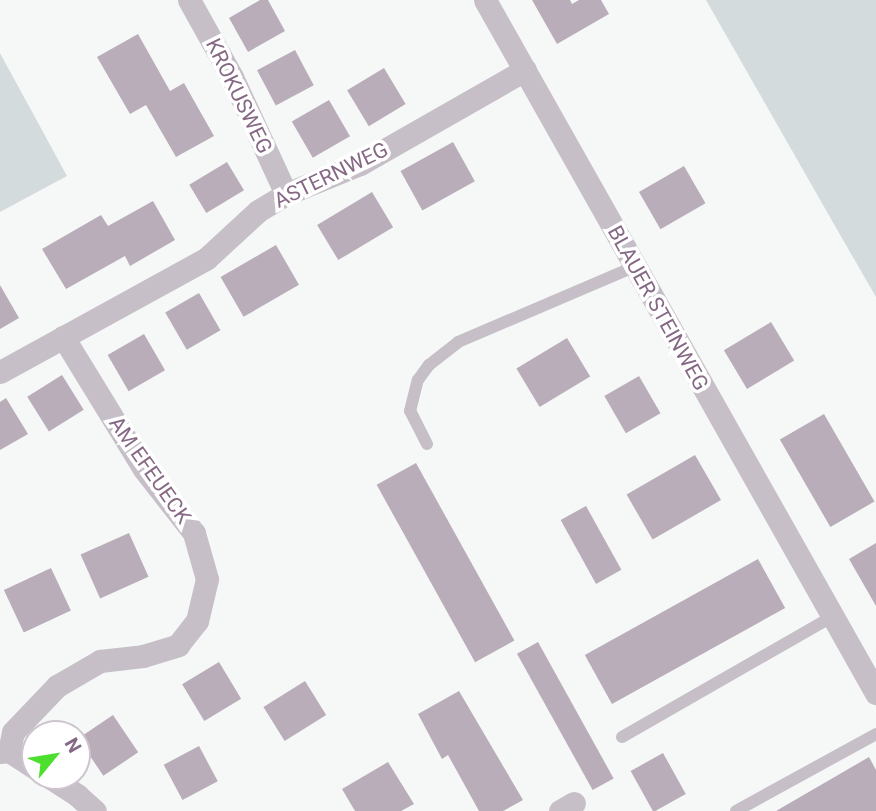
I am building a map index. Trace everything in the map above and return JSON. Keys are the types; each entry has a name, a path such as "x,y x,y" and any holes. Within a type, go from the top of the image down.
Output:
{"street":[{"name":"KROKUSWEG","path":"189,0 232,77 286,194"},
{"name":"BLAUER STEINWEG","path":"485,0 876,693"},
{"name":"ASTERNWEG","path":"0,372 207,258 258,211 286,194 360,164 524,70"},
{"name":"AM EFEUECK","path":"4,751 13,732 57,686 100,662 144,656 178,645 197,621 207,579 194,534 144,469 63,337"},
{"path":"4,751 21,760"},
{"path":"69,790 95,811"}],"lane":[{"path":"427,444 410,411 418,380 429,365 458,342 634,267"},
{"path":"622,737 833,616"},
{"path":"736,811 876,734"}],"shaded area":[{"path":"706,0 876,0 876,297 831,219"},
{"path":"0,53 67,176 0,212"}],"building":[{"path":"260,0 268,0 285,31 248,52 229,18"},
{"path":"532,0 570,0 572,4 579,0 601,0 609,14 557,44"},
{"path":"138,34 170,91 184,83 214,136 176,157 146,105 130,114 97,57"},
{"path":"295,50 314,85 276,106 257,70"},
{"path":"384,68 406,104 369,126 347,90"},
{"path":"329,100 350,136 313,158 292,122"},
{"path":"453,142 475,181 422,210 401,171"},
{"path":"227,162 244,190 206,213 189,185"},
{"path":"684,166 706,203 660,229 639,192"},
{"path":"372,192 393,227 338,260 317,225"},
{"path":"153,201 175,240 130,266 125,256 66,289 42,249 101,215 108,226"},
{"path":"276,245 299,285 244,317 221,277"},
{"path":"0,285 19,318 0,329"},
{"path":"199,293 220,330 187,350 165,312"},
{"path":"771,322 794,361 747,389 724,350"},
{"path":"144,334 165,370 129,391 108,355"},
{"path":"567,338 590,377 540,407 516,368"},
{"path":"62,375 84,410 49,431 27,397"},
{"path":"639,376 660,413 626,433 604,396"},
{"path":"6,398 28,434 0,450 0,402"},
{"path":"824,414 874,501 830,527 780,440"},
{"path":"695,455 721,500 653,540 627,494"},
{"path":"416,463 514,641 475,662 377,485"},
{"path":"586,506 621,570 596,584 561,520"},
{"path":"129,533 149,577 100,598 81,555"},
{"path":"876,543 876,606 849,559"},
{"path":"758,559 785,608 612,704 585,655"},
{"path":"51,568 71,611 24,633 4,590"},
{"path":"538,642 614,778 593,790 517,654"},
{"path":"219,662 241,699 204,721 182,684"},
{"path":"305,681 326,715 285,741 263,707"},
{"path":"459,691 523,800 503,811 479,811 448,755 442,759 418,714"},
{"path":"113,715 138,752 103,776 91,757 91,730"},
{"path":"199,746 218,781 182,800 164,765"},
{"path":"663,753 686,794 653,811 631,771"},
{"path":"869,757 876,770 876,811 776,811"},
{"path":"388,762 414,804 401,811 355,811 342,789"}]}
